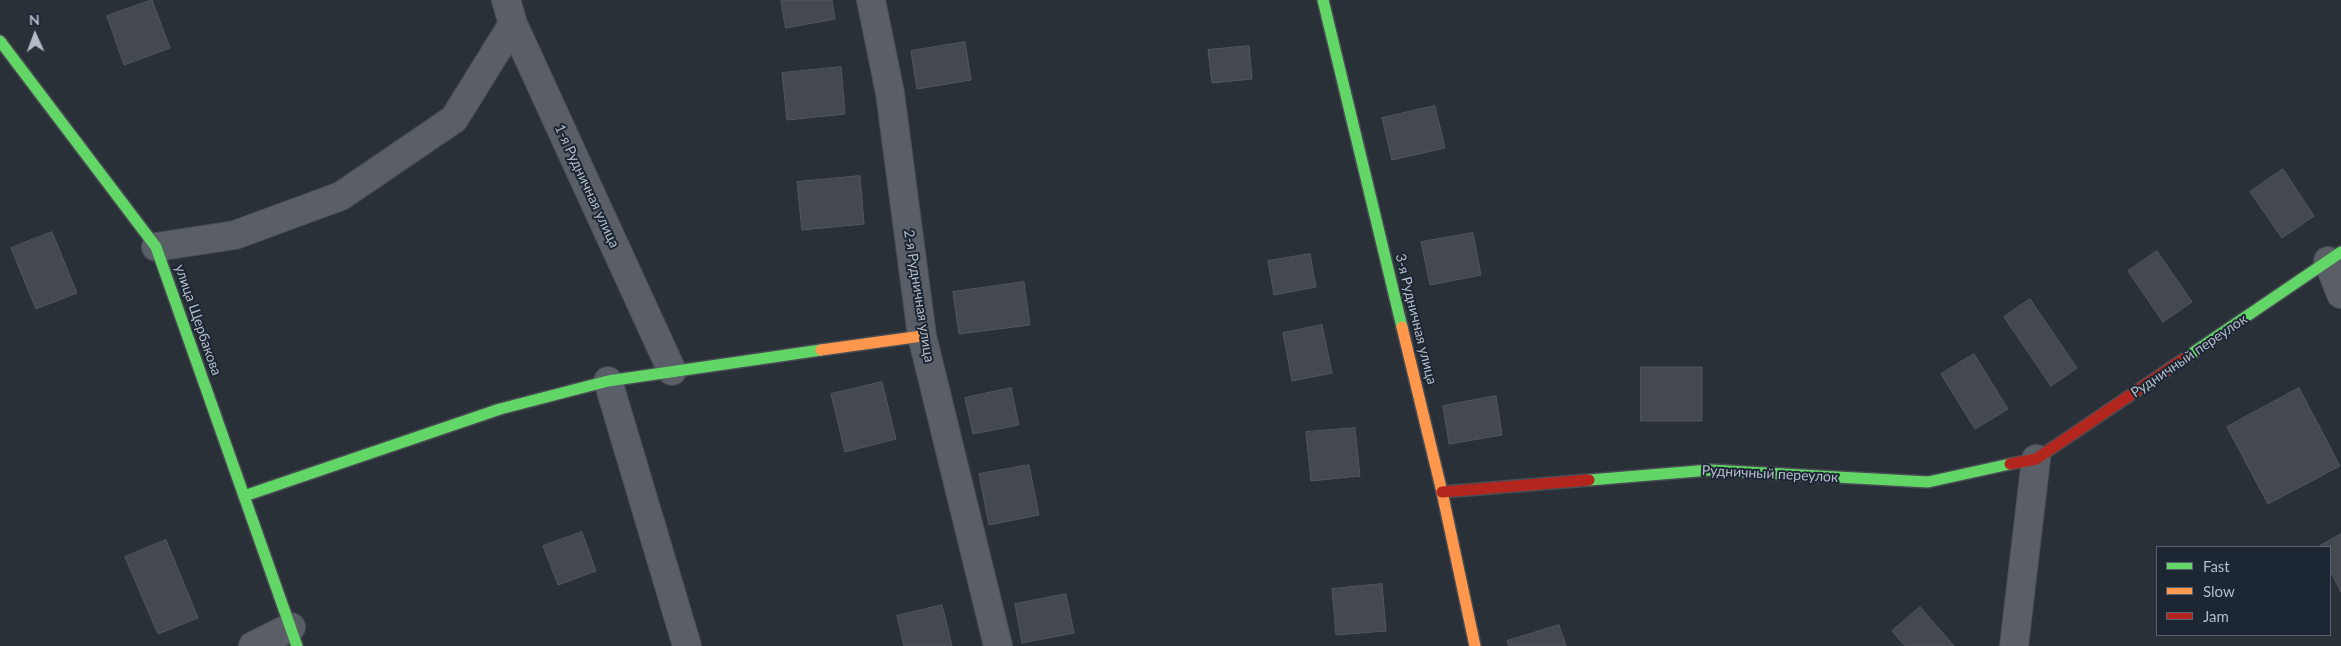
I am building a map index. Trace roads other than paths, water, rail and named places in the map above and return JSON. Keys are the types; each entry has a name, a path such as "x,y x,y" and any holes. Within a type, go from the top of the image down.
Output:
{"street":[{"name":"2-я Рудничная улица","path":"871,0 890,94 922,336 998,646"},
{"name":"3-я Рудничная улица","path":"1323,0 1442,492 1475,646"},
{"path":"156,247 235,234 341,196 454,119 510,12"},
{"name":"1-я Рудничная улица","path":"510,12 672,371"},
{"name":"улица Щербакова","path":"0,41 156,247 294,637"},
{"path":"2334,257 2341,294"},
{"name":"Рудничный переулок","path":"1442,492 1710,470 1928,482 2036,459 2334,257"},
{"path":"244,496 500,410 608,381 922,336"},
{"path":"608,381 687,646"},
{"path":"2014,646 2036,459"},
{"path":"253,646 294,637"}]}
